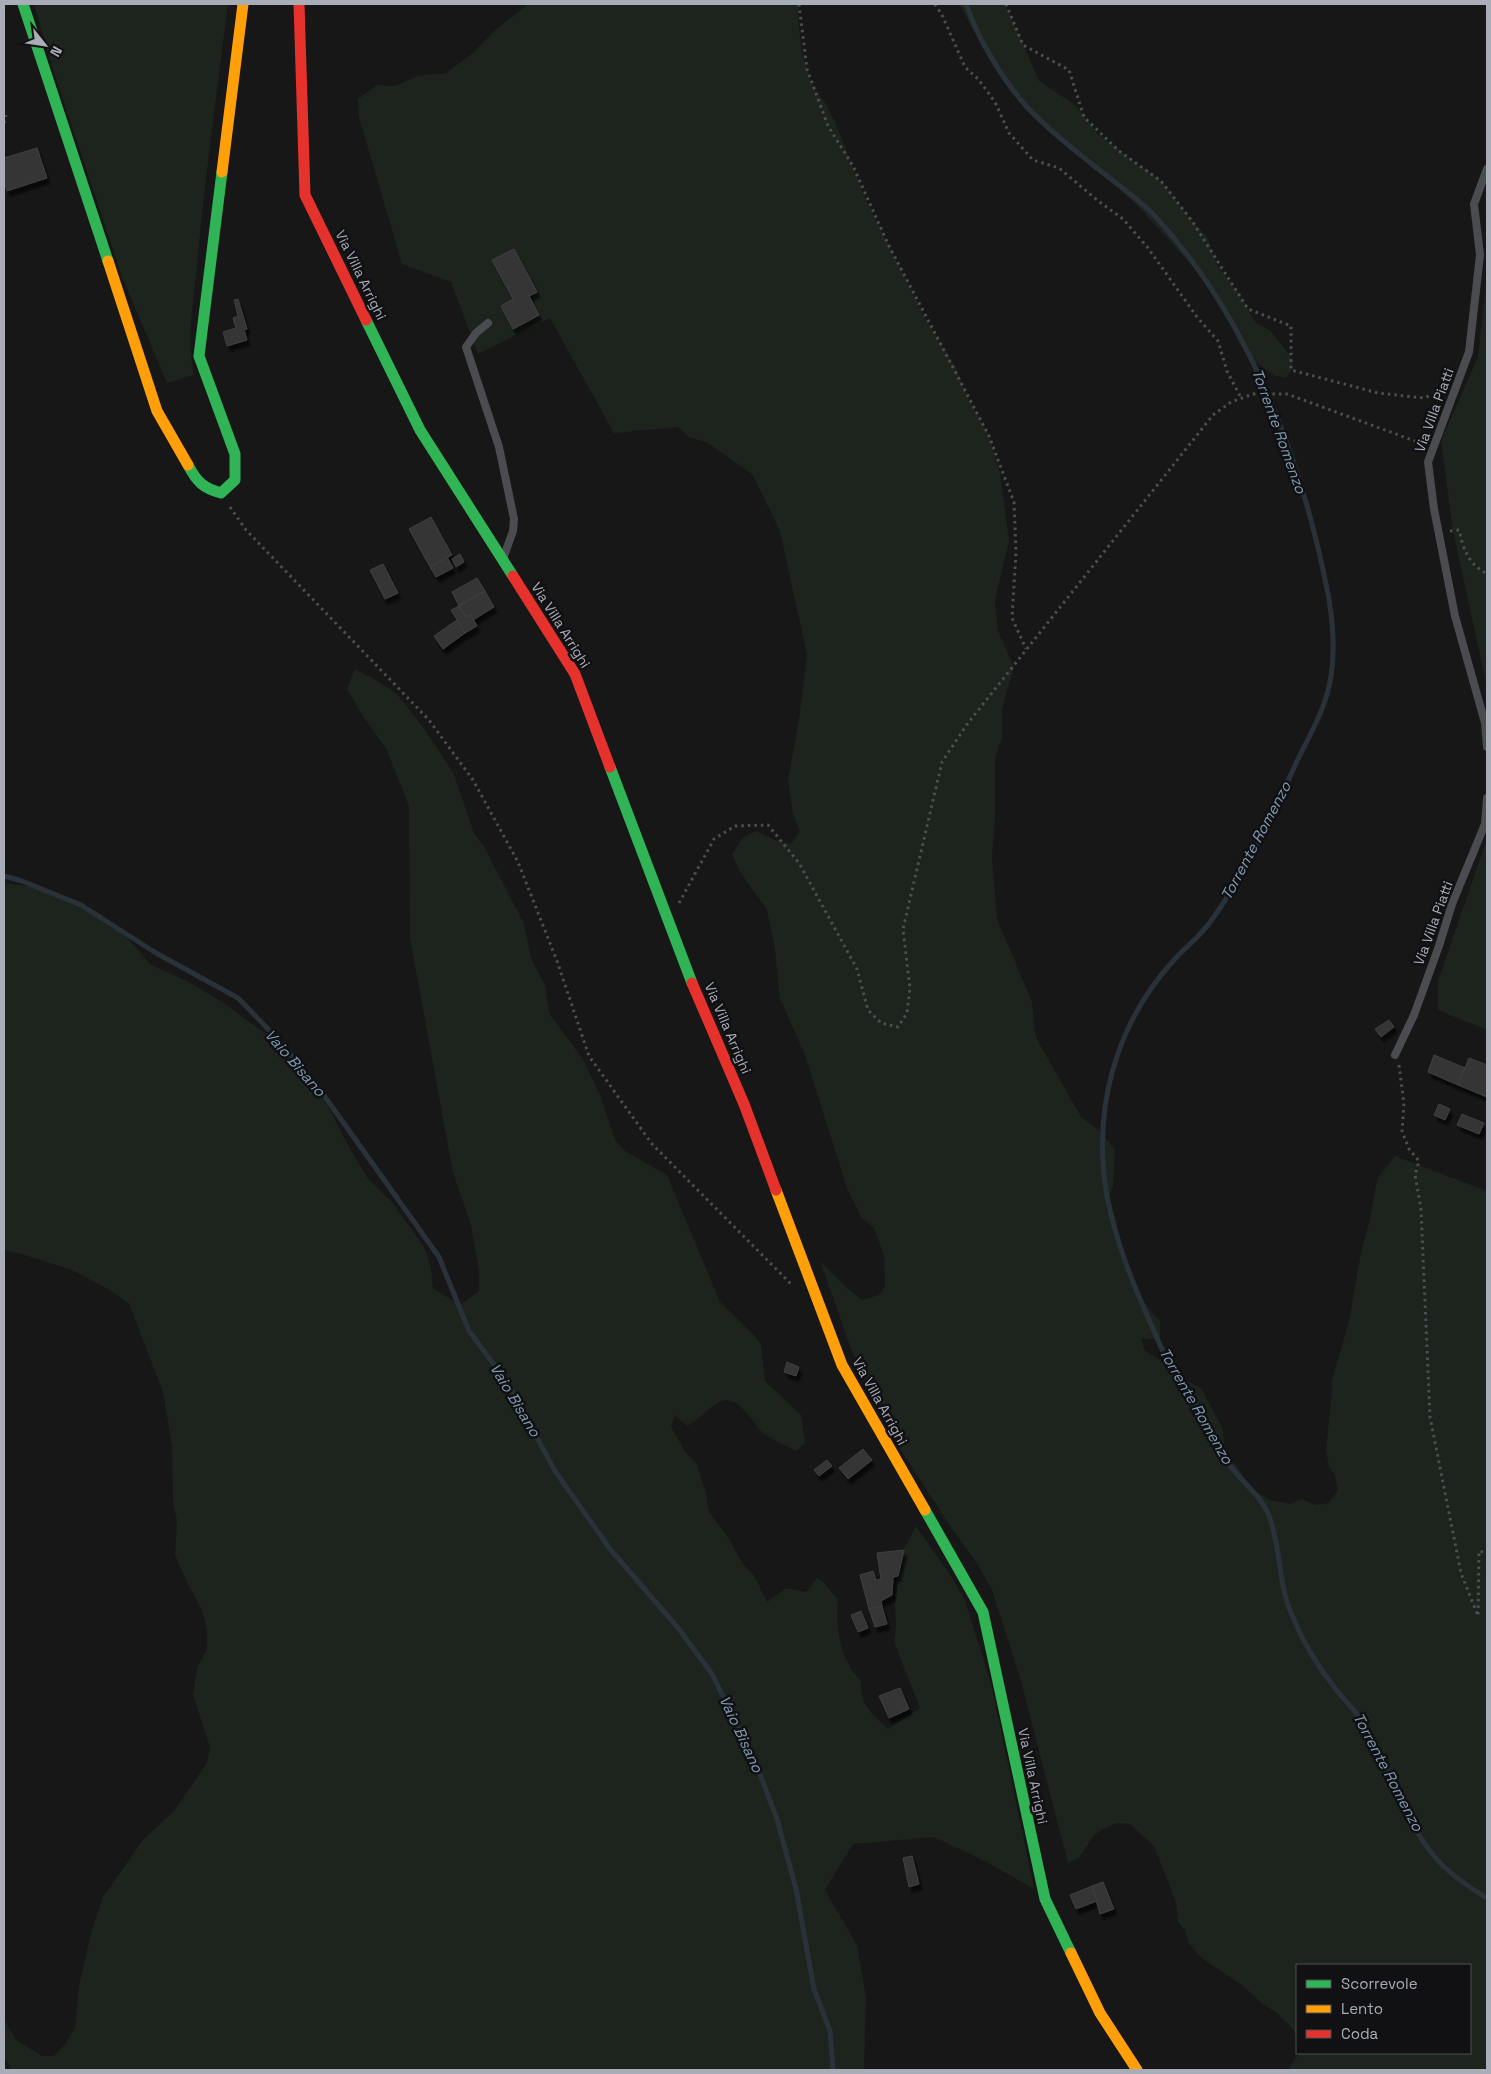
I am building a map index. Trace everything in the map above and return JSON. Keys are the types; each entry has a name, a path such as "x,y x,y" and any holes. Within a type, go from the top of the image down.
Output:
{"street":[{"path":"23,4 157,411 193,475 206,489 221,493 236,480 235,454 199,356 243,4"},
{"name":"Via Villa Arrighi","path":"299,4 305,195 420,430 575,674 669,924 744,1104 842,1365 983,1612 1045,1899 1100,2013 1137,2070"}],"lane":[{"name":"Via Villa Piatti","path":"1487,169 1474,204 1480,255 1469,352 1428,462 1438,532 1455,616 1485,724 1487,747"},
{"path":"488,323 476,333 466,347 499,447 514,519 513,531 502,560"},
{"name":"Via Villa Piatti","path":"1395,1055 1414,1014 1452,904 1486,824 1487,798"}],"path":[{"path":"799,4 807,69 828,126 853,166 888,244 989,436 1014,502 1016,552 1012,618 1026,649"},
{"path":"935,4 942,15 964,67 978,78 994,102 1009,133 1033,160 1058,168 1096,200 1123,219 1148,248 1197,317 1218,341 1227,371 1241,398"},
{"path":"1006,4 1023,45 1069,70 1084,116 1119,151 1161,181 1192,221 1248,309 1292,326 1291,370 1378,393 1424,398 1457,384"},
{"path":"4,123 6,115"},
{"path":"669,924 714,839 735,826 768,825 798,863 857,969 868,1010 881,1024 898,1027 907,1013 910,988 902,929 942,762 968,723 1213,415 1231,402 1253,394 1287,394 1434,448"},
{"path":"221,493 246,530 429,720 473,780 518,862 557,962 589,1056 652,1144 796,1288"},
{"path":"1438,532 1460,530 1464,552 1480,570 1487,574"},
{"path":"1395,1055 1400,1070 1404,1104 1402,1130 1410,1149 1419,1161 1415,1175 1422,1209 1430,1418 1461,1573 1478,1616 1479,1552 1487,1553"}],"shaded area":[{"path":"34,4 228,4 207,167 193,306 191,348 194,375 167,383 122,277 50,60"},
{"path":"529,4 799,4 798,19 802,53 812,85 824,101 835,122 866,200 926,320 956,368 967,396 989,436 1000,473 1009,540 995,600 998,631 1014,667 1002,709 1002,738 995,757 995,819 992,858 997,919 1032,1002 1035,1034 1039,1043 1081,1117 1100,1131 1115,1150 1113,1187 1107,1200 1116,1220 1118,1243 1125,1264 1140,1295 1160,1321 1160,1340 1142,1338 1144,1350 1161,1361 1174,1374 1201,1388 1223,1429 1225,1456 1236,1465 1253,1490 1270,1500 1290,1504 1302,1499 1315,1505 1329,1503 1338,1490 1335,1475 1329,1468 1326,1450 1332,1381 1349,1321 1361,1252 1370,1219 1377,1179 1395,1156 1487,1191 1487,2070 1288,2070 1298,2054 1471,2054 1471,1964 1296,1964 1296,2035 1293,2029 1277,2013 1264,2005 1242,1985 1203,1959 1189,1944 1185,1930 1178,1922 1176,1902 1154,1846 1130,1824 1116,1823 1103,1829 1094,1835 1079,1858 1068,1863 1021,1681 992,1590 978,1565 904,1455 869,1391 849,1343 820,1261 850,1291 862,1300 879,1295 885,1286 884,1255 874,1228 862,1218 847,1188 805,1055 780,999 775,949 767,910 740,872 732,854 743,837 756,831 775,840 791,844 800,831 793,814 788,780 799,720 807,655 780,531 752,474 708,443 689,437 678,427 614,433 550,318 478,354 451,282 402,264 359,117 358,99 377,85 395,86 417,76 446,73 473,53 495,30"},
{"path":"959,4 1004,4 1039,81 1075,105 1099,135 1161,181 1192,221 1208,238 1217,265 1239,293 1255,322 1271,331 1293,360 1291,370 1286,378 1276,376 1256,363 1243,348 1198,272 1136,204 1042,123 984,50"},
{"path":"1487,275 1487,687 1453,531 1441,441 1478,357"},
{"path":"355,669 397,694 423,727 453,772 474,833 485,848 524,924 531,958 545,985 549,1013 584,1061 600,1095 615,1140 625,1151 667,1175 720,1302 755,1336 761,1345 765,1381 801,1415 805,1443 796,1451 762,1432 740,1406 728,1400 717,1403 687,1426 675,1415 671,1426 684,1450 697,1465 706,1493 709,1512 728,1537 743,1564 753,1574 767,1602 786,1588 806,1592 817,1578 824,1583 838,1600 837,1611 841,1644 849,1664 861,1681 862,1697 872,1713 888,1729 920,1708 894,1642 896,1628 895,1604 903,1551 916,1526 953,1579 965,1600 992,1687 1034,1889 983,1860 934,1837 853,1844 825,1890 857,1945 866,1997 864,2070 12,2070 4,2058 4,2019 16,2040 42,2056 54,2056 66,2043 75,2028 79,1986 91,1933 103,1897 143,1840 174,1811 207,1763 210,1747 193,1695 197,1668 207,1649 207,1629 202,1610 175,1555 177,1521 173,1502 172,1446 163,1392 129,1303 108,1289 72,1270 4,1250 4,883 41,888 76,901 101,914 127,937 150,964 191,983 222,1002 285,1048 309,1083 328,1106 368,1179 392,1202 424,1247 431,1267 433,1288 460,1305 479,1291 479,1271 471,1225 453,1173 410,938 409,806 386,748 364,718 347,689"},
{"path":"1487,839 1487,1030 1438,1010 1438,981"}],"building":[{"path":"37,148 47,178 7,191 4,182 4,158"},
{"path":"514,249 537,292 529,296 539,315 513,329 501,306 513,299 492,260"},
{"path":"238,299 247,329 244,330 247,340 227,346 223,332 236,328 233,318 238,316 234,300"},
{"path":"431,517 452,555 430,567 409,529"},
{"path":"460,554 464,562 456,567 452,559"},
{"path":"447,557 453,568 436,577 430,567"},
{"path":"383,564 398,593 385,599 370,570"},
{"path":"477,578 485,591 459,606 452,592"},
{"path":"485,591 494,607 473,620 471,615 466,617 459,606"},
{"path":"459,606 466,617 471,615 477,626 465,633 451,610"},
{"path":"457,620 465,633 443,649 434,636"},
{"path":"1389,1020 1394,1027 1381,1037 1375,1029"},
{"path":"1434,1055 1465,1068 1458,1085 1428,1072"},
{"path":"1469,1058 1487,1065 1487,1097 1458,1085"},
{"path":"1439,1104 1450,1109 1445,1120 1434,1115"},
{"path":"1462,1114 1484,1123 1479,1134 1457,1125"},
{"path":"787,1362 799,1367 796,1376 784,1372"},
{"path":"863,1449 872,1460 848,1479 839,1468"},
{"path":"827,1460 832,1466 819,1476 814,1470"},
{"path":"904,1550 898,1576 893,1577 892,1595 881,1601 882,1606 869,1609 860,1575 873,1571 876,1580 881,1579 877,1553"},
{"path":"882,1606 887,1624 875,1627 869,1609"},
{"path":"861,1611 868,1628 858,1632 851,1615"},
{"path":"900,1688 909,1709 889,1718 879,1696"},
{"path":"912,1856 919,1884 909,1887 903,1858"},
{"path":"1103,1882 1114,1909 1100,1914 1092,1886"},
{"path":"1092,1886 1097,1901 1076,1909 1070,1895"}],"waterway":[{"name":"Torrente Romenzo","path":"966,4 977,31 992,58 1027,107 1059,138 1153,214 1187,254 1217,298 1244,345 1267,394 1287,444 1304,496 1318,547 1332,618 1333,657 1329,687 1323,708 1314,728 1248,862 1207,927 1182,951 1153,986 1136,1013 1123,1041 1106,1101 1103,1132 1103,1164 1107,1196 1115,1231 1126,1265 1169,1366 1207,1422 1229,1464 1266,1509 1276,1540 1281,1577 1287,1601 1305,1643 1328,1680 1363,1722 1408,1815 1430,1851 1453,1875 1487,1898"},
{"name":"Vaio Bisano","path":"4,876 22,881 81,905 156,953 238,998 271,1032 318,1087 439,1257 469,1331 507,1382 555,1471 610,1549 679,1629 712,1674 755,1761 777,1819 796,1889 814,1989 830,2031 833,2070"}],"traffic: fast":[{"path":"23,4 108,261"},
{"path":"188,465 201,484 221,493 235,480 235,454 199,356 222,172"},
{"path":"366,320 420,430 513,576"},
{"path":"610,767 692,983"},
{"path":"925,1510 983,1612 1045,1899 1071,1953"}],"traffic: slow":[{"path":"222,172 243,4"},
{"path":"108,261 157,411 188,465"},
{"path":"776,1190 842,1365 925,1510"},
{"path":"1071,1953 1100,2013 1137,2070"}],"traffic: jam":[{"path":"299,4 305,195 366,320"},
{"path":"513,576 575,674 610,767"},
{"path":"692,983 744,1104 776,1190"}]}
